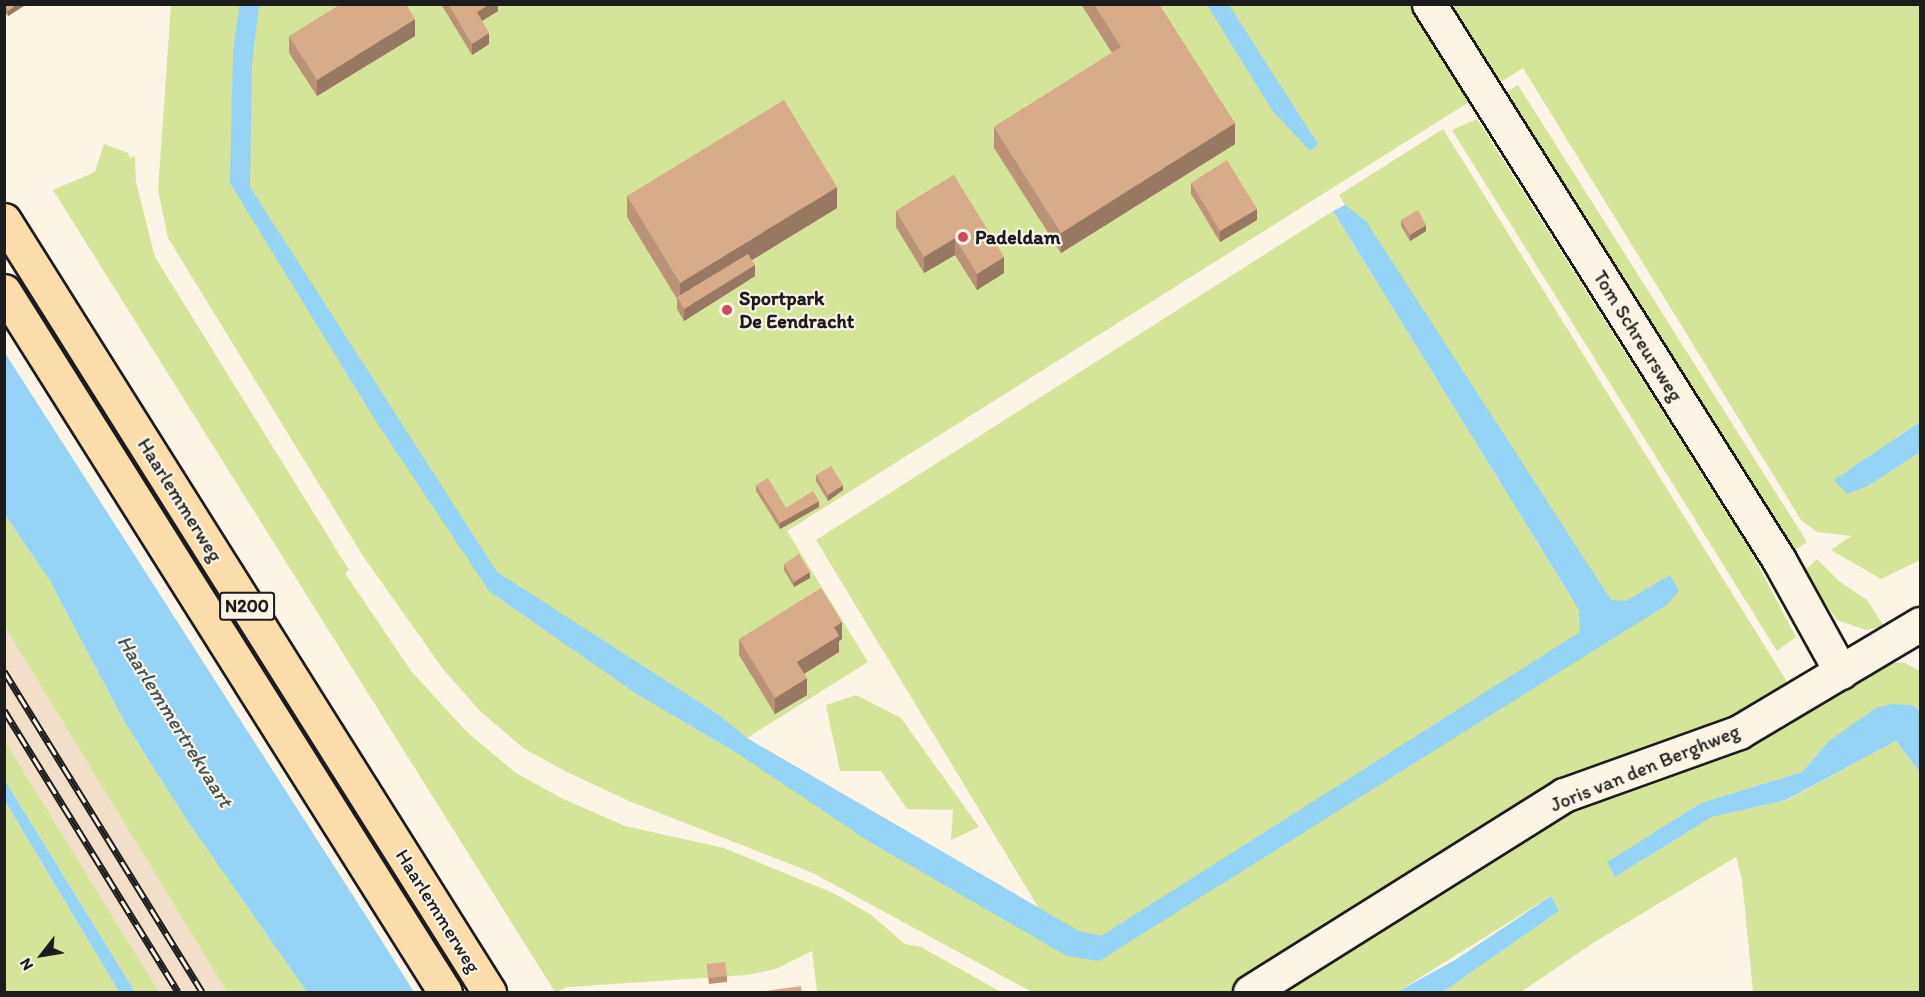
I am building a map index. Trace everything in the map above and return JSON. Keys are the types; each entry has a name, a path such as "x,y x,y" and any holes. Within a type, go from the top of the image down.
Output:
{"main road":[{"name":"Haarlemmerweg","path":"4,220 489,993"},
{"name":"Haarlemmerweg","path":"4,291 445,993"}],"street":[{"name":"Tom Schreursweg","path":"1429,4 1779,560 1841,672"},
{"name":"Joris van den Berghweg","path":"1250,993 1564,795 1739,732 1841,672 1918,631"}],"shaded area":[{"path":"5,627 227,992 159,992 5,741"}],"green space":[{"path":"171,5 1920,5 1920,422 1897,437 1868,486 1920,452 1920,560 1881,579 1831,550 1851,536 1817,532 1801,520 1523,68 787,531 868,662 747,738 638,695 740,755 1046,920 816,540 1333,211 1577,607 1339,195 1443,129 1789,685 1727,724 1560,785 1233,992 1032,992 813,873 629,801 523,748 479,710 443,669 363,556 168,238 158,190"},
{"path":"1518,85 1807,542 1790,553 1501,95"},
{"path":"1477,119 1750,550 1796,637 1777,651 1452,130"},
{"path":"104,144 128,153 130,158 135,156 136,182 155,257 349,570 345,573 411,671 467,732 516,773 561,798 625,826 724,848 833,893 870,914 905,944 921,947 1001,992 817,992 812,951 776,969 747,975 568,987 555,992 53,190 95,172"},
{"path":"5,515 50,581 124,721 186,819 307,992 227,992 5,627"},
{"path":"1817,559 1840,582 1867,600 1884,626 1866,630 1837,620 1803,572"},
{"path":"1891,663 1905,663 1920,671 1920,711 1912,705 1829,741 1802,772 1701,803 1608,862 1615,877 1712,817 1787,800 1896,741 1920,772 1920,992 1753,992 1742,879 1736,857 1593,943 1521,992 1443,992 1559,911 1551,896 1397,992 1277,992 1570,810 1786,723"},
{"path":"856,695 901,718 979,827 951,840 953,810 907,809 881,771 840,771 826,705"},
{"path":"5,741 159,992 135,992 5,780"},
{"path":"5,801 119,992 5,992"}],"water":[{"path":"240,4 259,5 252,65 250,187 497,572 719,715 747,738 1079,931 1101,936 1580,632 1579,610 1333,211 1345,205 1366,221 1611,600 1626,601 1670,575 1679,591 1668,604 1099,961 1067,956 870,842 740,755 638,695 489,591 372,415 230,183 233,50"},
{"path":"1207,5 1229,5 1318,144 1310,151 1272,110"},
{"name":"Haarlemmertrekvaart","path":"5,353 414,992 307,992 186,819 124,721 50,581 5,515"},
{"path":"1920,422 1920,452 1868,486 1847,494 1834,480"},
{"path":"1892,704 1912,705 1920,711 1920,772 1896,741 1786,800 1712,817 1615,877 1607,862 1701,803 1802,772 1829,741 1876,708"},
{"path":"5,780 135,992 119,992 5,801"},
{"path":"1551,896 1559,911 1443,992 1397,992 1455,960"}],"building":[{"path":"4,4 18,4 8,11"},
{"path":"341,4 406,4 415,19 317,80 289,36"},
{"path":"448,4 490,4 477,12 489,33 472,44"},
{"path":"1094,4 1159,4 1235,123 1061,233 994,127 1121,47"},
{"path":"784,100 837,187 680,283 627,196"},
{"path":"1227,160 1257,209 1220,231 1191,183"},
{"path":"954,175 1004,257 977,274 955,238 924,257 896,211"},
{"path":"1418,210 1426,225 1410,235 1401,220"},
{"path":"748,254 755,265 684,309 677,297"},
{"path":"831,466 843,485 828,495 816,475"},
{"path":"768,478 786,508 813,491 819,501 780,523 756,485"},
{"path":"799,554 810,572 794,582 784,564"},
{"path":"821,588 842,622 834,627 839,636 797,662 807,678 775,698 739,639"},
{"path":"725,962 727,976 709,978 707,964"},
{"path":"801,986 802,993 759,993 759,992"}],"railway":[{"path":"4,671 202,992"},
{"path":"4,710 178,992"}],"place":[{"name":"Padeldam","path":"963,237"},
{"name":"Sportpark De Eendracht","path":"727,310"}]}
